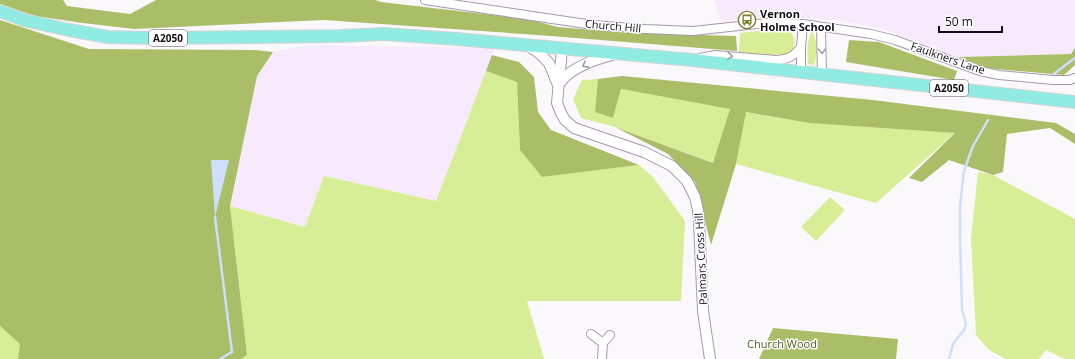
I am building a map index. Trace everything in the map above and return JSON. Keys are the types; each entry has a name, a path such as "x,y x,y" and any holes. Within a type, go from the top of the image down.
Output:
{"main road":[{"name":"A2050","path":"0,11 24,20 108,37 340,36 384,34 692,60 1075,102"}],"street":[{"name":"Church Hill","path":"425,0 593,26 693,31 767,23 803,24"},
{"name":"Faulkners Lane","path":"803,24 871,34 895,40 980,71 999,75 1053,80 1070,80 1075,78"},
{"path":"801,72 803,24"},
{"path":"821,27 822,75"},
{"path":"526,45 539,53 549,63 558,85 566,76 592,61 617,54"},
{"path":"692,60 715,55 776,60 785,59 796,54 801,47"},
{"name":"Palmars Cross Hill","path":"562,49 557,103 565,120 574,128 583,132 644,152 672,166 687,181 696,197 700,222 703,310 710,359"},
{"path":"591,334 603,343"},
{"path":"602,359 603,343 610,335"}],"shaded area":[{"path":"714,0 1075,0 1075,48 1071,54 959,57 883,29 834,20 767,17 721,20"},
{"path":"308,45 495,48 436,201 324,176 305,227 230,206 257,76 273,52"}],"green space":[{"path":"0,0 63,0 67,6 130,14 156,0 375,0 381,2 527,19 558,27 630,33 736,36 737,51 324,20 134,29 35,16 0,4"},
{"path":"0,20 89,49 255,50 273,52 257,76 230,206 247,355 241,359 18,359 20,344 0,326"},
{"path":"783,28 792,34 795,43 794,48 787,54 781,56 771,56 739,53 740,33"},
{"path":"811,32 813,32 817,45 814,65 808,64 807,55"},
{"path":"849,40 879,42 957,71 954,80 846,62"},
{"path":"1075,48 1075,65 1064,75 984,68 959,57 1071,54"},
{"path":"492,55 519,62 534,77 538,112 551,130 639,165 542,177 520,150 517,82 486,71"},
{"path":"486,71 517,82 520,150 542,177 639,165 653,177 685,221 681,301 527,301 544,359 241,359 247,355 230,206 305,227 324,176 436,201"},
{"path":"622,76 873,100 1056,123 1075,134 1075,144 1050,128 1007,134 1003,172 993,175 949,160 922,182 909,178 955,133 809,123 746,112 736,164 711,245 695,182 668,154 615,127 713,163 730,109 621,89 613,118 595,112 598,79"},
{"path":"598,79 595,112 613,118 621,89 730,109 714,163 615,127 581,118 573,99 582,80"},
{"path":"745,112 809,123 955,133 876,203 736,164"},
{"path":"978,172 993,175 1075,219 1075,359 1065,359 1046,350 1039,359 1006,359 989,350 976,335 971,238"},
{"path":"830,197 845,210 816,241 801,227"},
{"path":"0,326 21,344 18,359 0,359"},
{"name":"Church Wood","path":"773,328 898,339 896,359 759,359"}],"water":[{"path":"211,160 229,160 215,217"}],"waterway":[{"path":"1051,76 1075,58"},
{"path":"949,359 953,344 964,330 966,324 962,309 960,237 960,206 964,171 973,146 988,120"},
{"path":"215,217 232,352 220,359"}],"place":[{"name":"Vernon Holme School","path":"747,20"}]}
